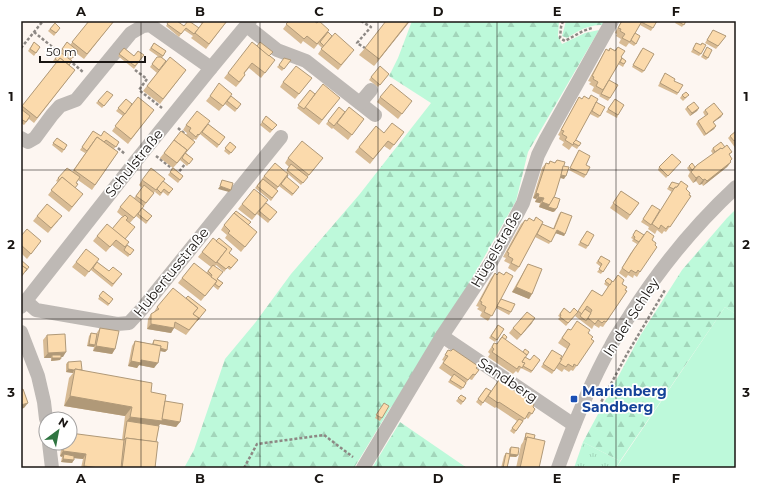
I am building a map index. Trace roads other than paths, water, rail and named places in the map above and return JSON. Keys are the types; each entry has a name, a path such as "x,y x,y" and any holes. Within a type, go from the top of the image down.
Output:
{"street":[{"name":"Schulstraße","path":"23,304 210,68 249,23"},
{"path":"249,23 276,50 306,61 375,115"},
{"path":"21,138 28,142 35,138 60,106 76,100 131,34 143,26 150,25 210,68"},
{"name":"Hügelstraße","path":"363,468 442,336 487,268 516,216 543,144 609,26"},
{"path":"360,103 371,90"},
{"name":"Hubertusstraße","path":"23,304 36,310 117,324 129,323 142,309 281,137"},
{"name":"In der Schley","path":"558,468 586,395 611,345 642,297 679,248 708,213 736,187"},
{"path":"21,332 38,376 45,411"},
{"name":"Sandberg","path":"442,336 574,424"},
{"path":"51,451 52,468"}],"place":[{"name":"Marienberg Sandberg","path":"574,399"}]}
